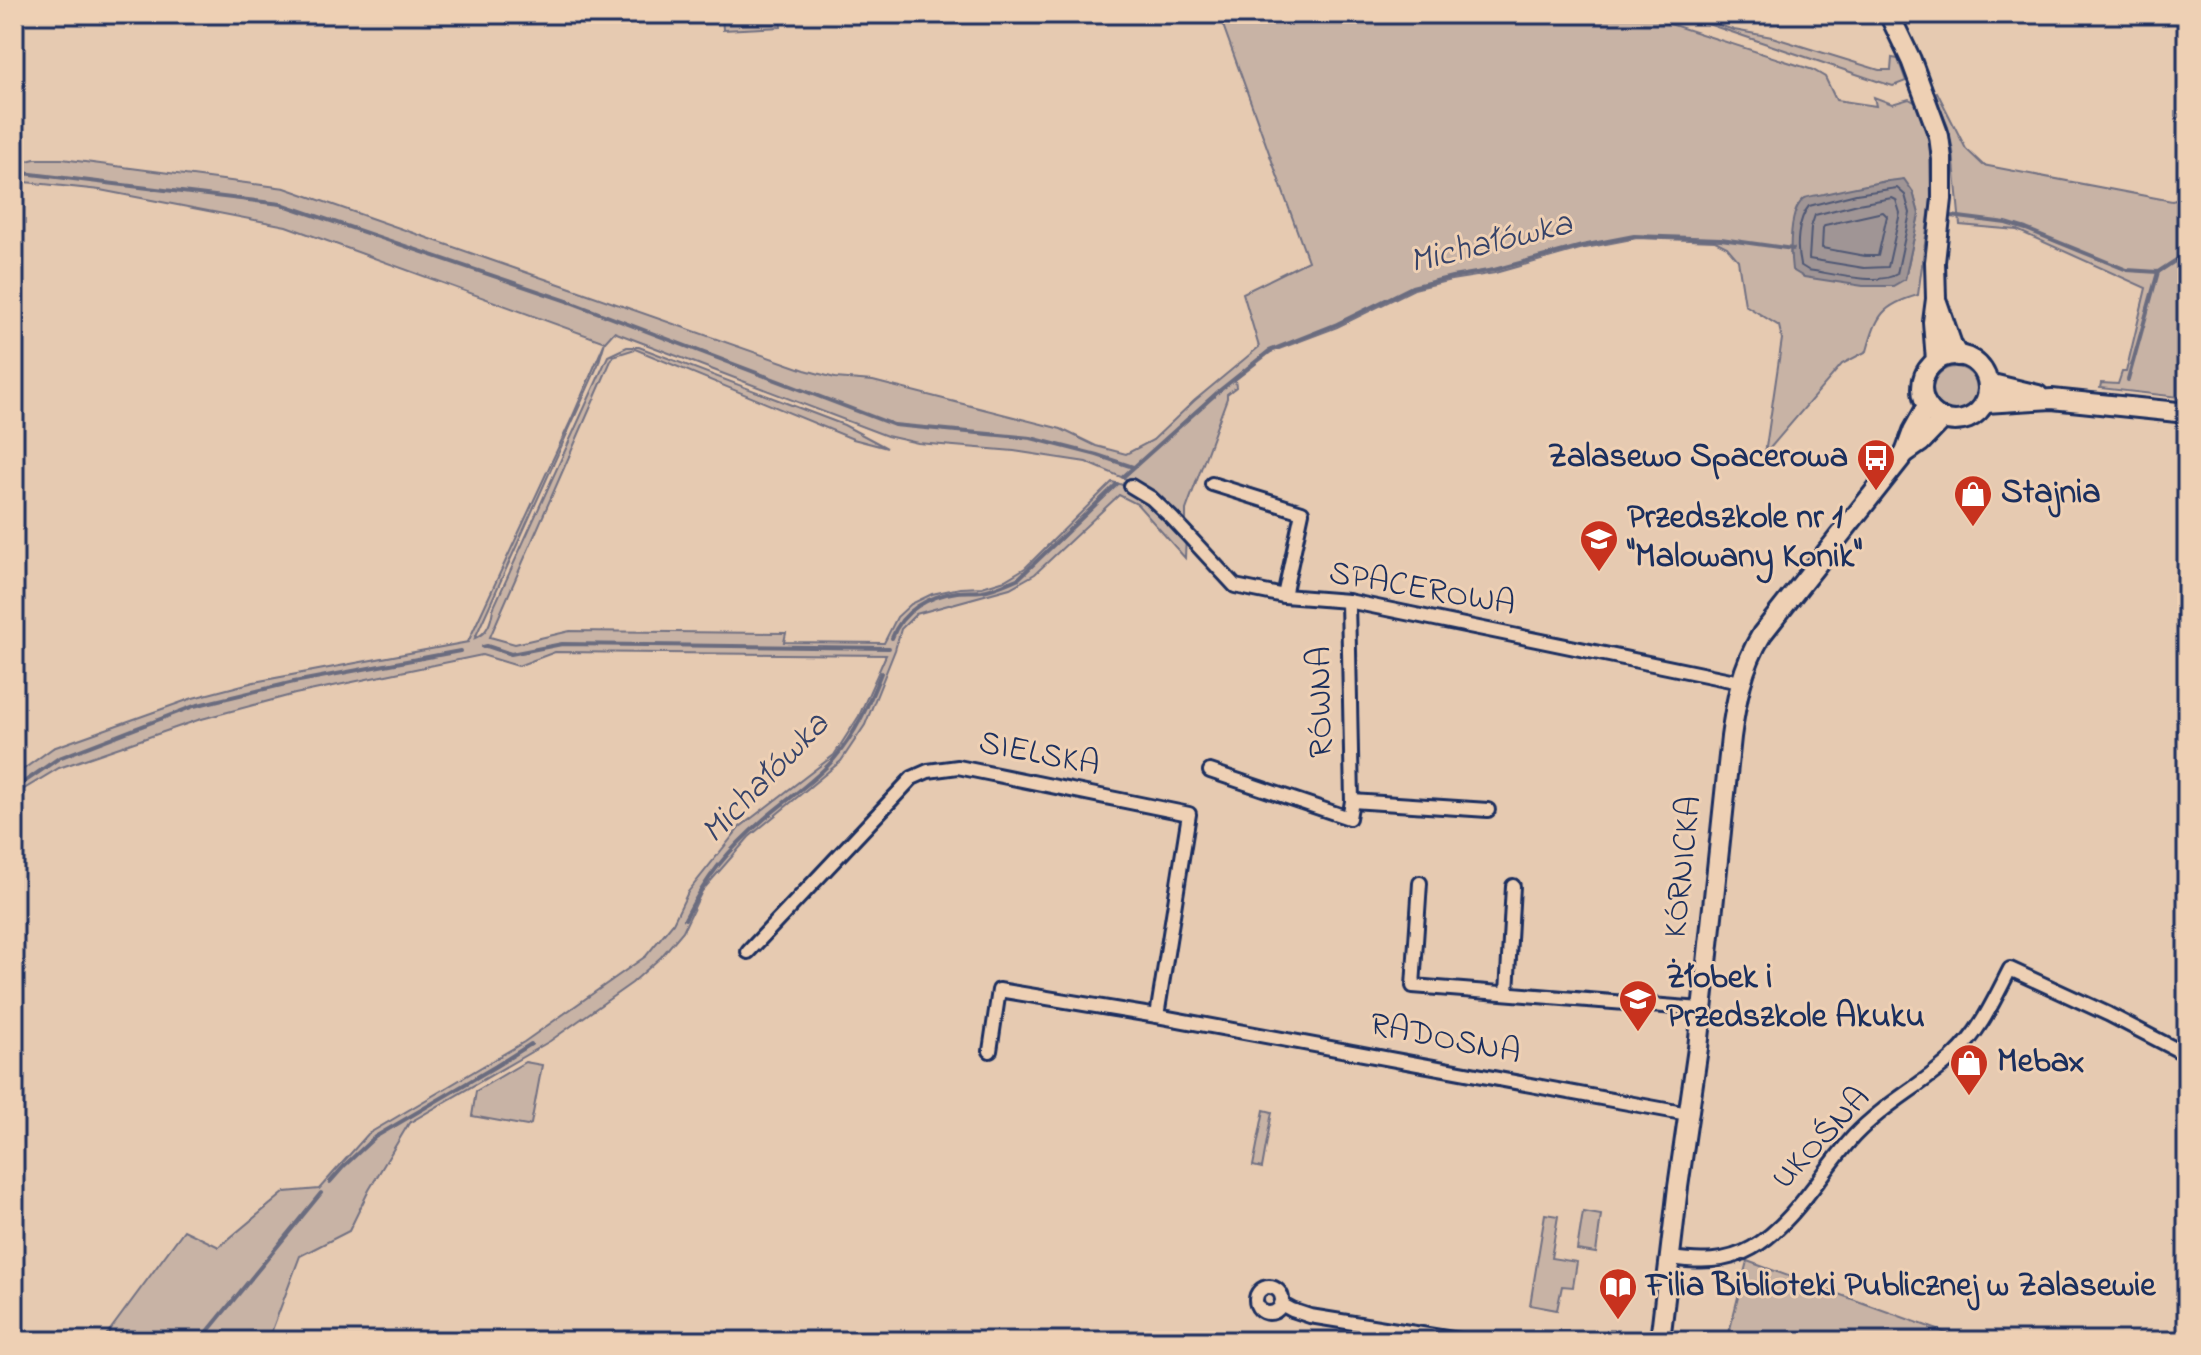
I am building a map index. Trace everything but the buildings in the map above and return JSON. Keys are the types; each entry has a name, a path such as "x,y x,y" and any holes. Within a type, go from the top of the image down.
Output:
{"street":[{"path":"1889,14 1911,60 1939,136 1942,199 1935,248 1933,322 1936,361"},
{"path":"1936,299 1958,356"},
{"path":"1958,356 1977,364 1988,383 1985,403 1979,411 1962,421 1943,419 1932,412 1923,398 1923,381 1930,367 1936,361 1958,356"},
{"path":"1988,383 2052,399 2187,413"},
{"path":"1985,403 2052,399"},
{"name":"KÓRNICKA","path":"1905,453 1927,406"},
{"name":"KÓRNICKA","path":"1660,1341 1698,1048 1727,768 1740,682 1762,634 1905,453 1921,442 1943,419"},
{"path":"1212,484 1302,512 1284,596"},
{"name":"SPACEROWA","path":"1131,486 1151,498 1172,518 1235,586 1284,596 1348,601 1740,682"},
{"name":"RÓWNA","path":"1210,771 1349,818 1352,801 1348,601"},
{"name":"SIELSKA","path":"748,952 912,778 928,771 958,767 1189,814 1157,1016"},
{"name":"RÓWNA","path":"1352,801 1488,810"},
{"path":"1420,883 1413,986 1701,1009"},
{"path":"1507,993 1513,886"},
{"name":"UKOŚNA","path":"1670,1258 1699,1262 1726,1259 1772,1234 1857,1133 1965,1045 1991,1006 2010,969 2187,1055"},
{"name":"RADOSNA","path":"990,1051 999,990 1191,1022 1688,1114"},
{"path":"1281,1304 1310,1316 1465,1341"}],"shaded area":[{"path":"722,14 780,14 781,27 723,30"},
{"path":"1219,14 1639,14 1813,70 1825,77 1836,100 1876,106 1874,97 1892,104 1909,99 1916,103 1930,144 1931,199 1918,295 1896,303 1883,313 1874,328 1867,351 1842,364 1765,454 1782,339 1779,326 1745,305 1738,260 1727,247 1715,241 1637,238 1580,249 1495,273 1414,289 1337,327 1271,352 1235,380 1236,387 1227,394 1186,510 1186,528 1133,482 1086,462 1014,451 918,443 887,436 614,332 605,342 286,226 100,190 25,182 14,186 14,164 35,159 62,159 285,188 805,370 835,378 873,381 1061,429 1096,446 1126,454 1153,440 1259,347 1243,293 1308,261","holes":["1885,181 1913,192 1919,214 1905,279 1790,255 1793,223 1805,199"]},
{"path":"1678,14 1772,37 1879,70 1891,70 1892,58 1898,59 1906,81 1893,86"},
{"path":"1937,92 1966,149 1983,165 2172,201 2187,197 2187,398 2100,388 2101,383 2118,384 2122,372 2126,372 2146,288 2017,230 1960,225 1953,151 1948,127 1934,93"},
{"path":"605,342 598,365 475,638 488,626 608,356 627,347 639,347 844,425 887,448 853,439 635,349 613,356 490,637 515,644 570,631 786,633 784,642 884,643 897,617 911,604 932,594 982,587 1005,580 1025,568 1112,482 1142,496 1186,535 1185,558 1137,504 1119,495 1035,574 1010,588 916,614 901,629 865,725 841,761 749,837 702,891 683,931 661,957 632,983 550,1041 409,1123 369,1190 349,1231 300,1256 268,1341 102,1341 184,1230 219,1247 285,1192 319,1189 368,1134 524,1042 646,956 673,923 688,892 740,827 834,755 859,716 886,655 555,652 518,666 482,655 295,694 198,720 59,768 14,795 14,776 53,748 193,698 254,682 468,642"},
{"path":"1955,367 1971,373 1977,389 1971,405 1955,411 1939,405 1933,389 1939,373"},
{"path":"525,1062 542,1065 531,1124 527,1126 472,1116 476,1091"},
{"path":"1264,1110 1272,1112 1262,1168 1253,1166"},
{"path":"1583,1212 1601,1215 1596,1253 1577,1250"},
{"path":"1545,1214 1558,1216 1551,1258 1577,1262 1573,1287 1562,1286 1557,1310 1530,1305"},
{"path":"1747,1261 1949,1334 1968,1341 1727,1341"}],"water":[{"path":"1904,179 1913,192 1919,214 1905,279 1893,286 1863,286 1804,277 1792,270 1793,221 1799,204 1805,198"}],"waterway":[{"path":"14,176 23,173 281,204 570,302 894,425 1031,438 1133,467"},
{"name":"Michałówka","path":"1951,216 2006,223 2026,229 2127,270 2158,272 2187,253"},
{"name":"Michałówka","path":"1123,477 1269,351 1337,324 1412,287 1634,236 1721,239 1793,249"},
{"path":"2128,380 2158,272"},
{"name":"Michałówka","path":"892,638 902,620 926,601 957,592 987,590 1019,578 1117,484"},
{"path":"483,647 511,654 562,644 889,648"},
{"path":"14,789 59,758 194,706 294,682 460,651"},
{"name":"Michałówka","path":"685,919 701,890 729,853 751,830 834,759 861,718 881,673"},
{"name":"Michałówka","path":"330,1182 375,1137 531,1044"},
{"name":"Michałówka","path":"200,1341 321,1193"}],"place":[{"name":"Zalasewo Spacerowa","path":"1876,492"},
{"name":"Stajnia","path":"1973,528"},
{"name":"Przedszkole nr 1 \"Malowany Konik\"","path":"1599,573"},
{"name":"Żłobek i Przedszkole Akuku","path":"1638,1033"},
{"name":"Mebax","path":"1969,1097"},
{"name":"Filia Biblioteki Publicznej w Zalasewie","path":"1618,1321"}]}
